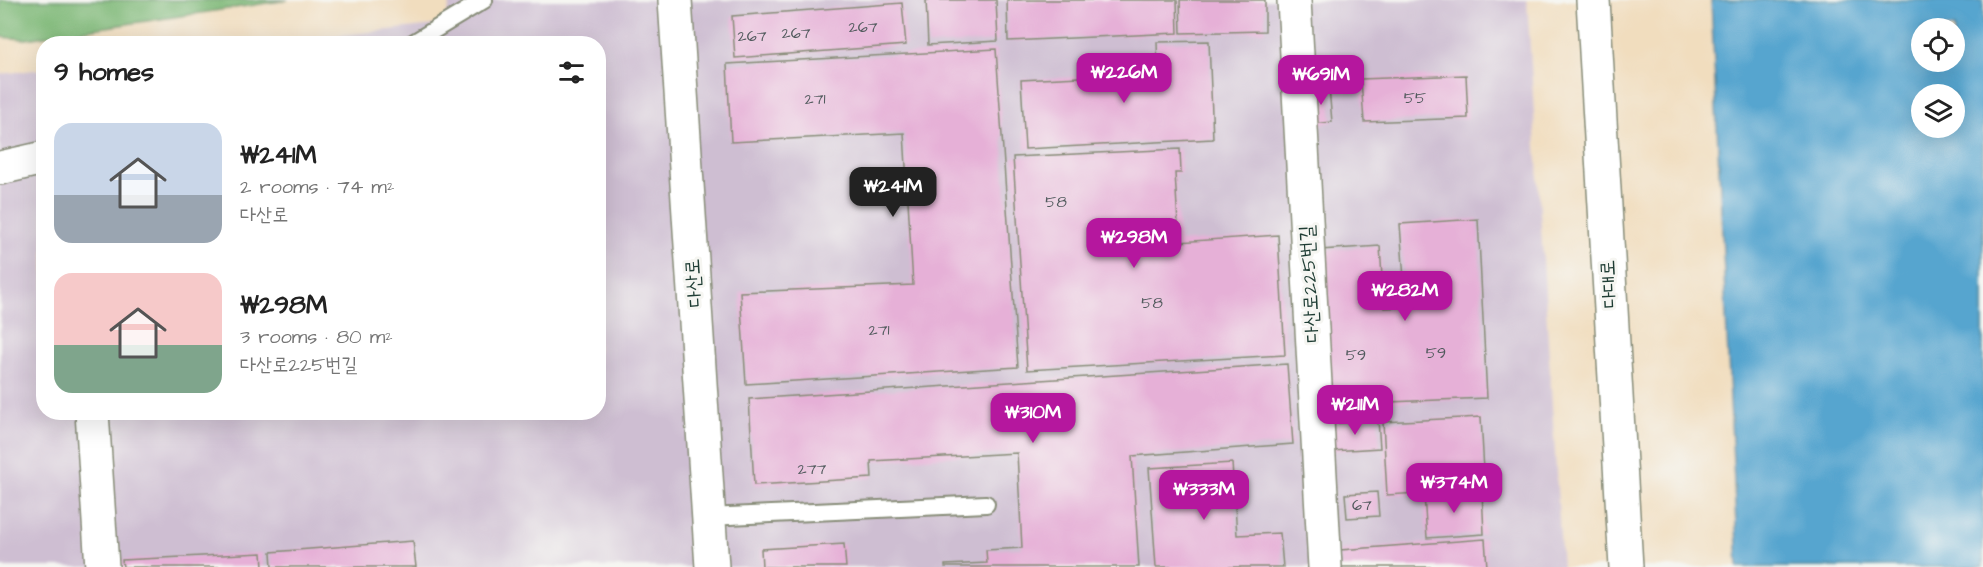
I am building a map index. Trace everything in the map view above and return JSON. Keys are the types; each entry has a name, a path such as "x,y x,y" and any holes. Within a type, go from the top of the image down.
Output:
{"street":[{"name":"다산로","path":"675,0 712,567"},
{"name":"다산로225번길","path":"1294,0 1325,567"},
{"name":"다대로","path":"1593,0 1626,567"},
{"path":"0,168 36,160"},
{"path":"93,420 102,567"}],"lane":[{"path":"424,36 484,0"},
{"path":"709,517 986,504"}],"shaded area":[{"path":"451,0 1527,0 1562,567 0,567 0,74 36,70 36,420 606,420 606,36 335,36 444,24"}],"green space":[{"path":"0,0 288,0 26,39 0,37"}],"water":[{"path":"1711,0 1983,0 1983,567 1738,567"}],"building":[{"path":"926,0 996,0 998,41 928,45"},
{"path":"1007,0 1177,0 1178,33 1008,41"},
{"path":"1180,0 1265,0 1265,31 1181,33"},
{"path":"902,3 906,45 735,58 732,16"},
{"path":"1209,41 1213,139 1025,149 1021,80 1158,73 1157,42"},
{"path":"996,49 1018,367 746,384 740,292 913,285 904,133 731,142 727,64"},
{"path":"1466,75 1468,118 1364,122 1361,79"},
{"path":"1311,88 1329,88 1332,122 1313,124"},
{"path":"1180,149 1181,173 1175,173 1179,242 1278,235 1285,355 1027,370 1013,157"},
{"path":"1478,219 1487,398 1389,402 1390,414 1329,418 1320,250 1380,246 1384,308 1406,307 1400,224"},
{"path":"1287,364 1293,444 1132,456 1139,567 945,567 945,565 987,563 986,550 1022,548 1017,453 871,461 872,478 754,485 749,399"},
{"path":"1481,417 1485,489 1387,495 1383,422"},
{"path":"1378,420 1380,448 1332,451 1330,424"},
{"path":"1232,463 1237,535 1280,533 1283,567 1156,567 1149,468"},
{"path":"1482,491 1484,534 1427,538 1424,495"},
{"path":"1377,492 1379,516 1347,518 1345,494"},
{"path":"1485,539 1487,567 1341,567 1340,550"},
{"path":"413,541 416,567 272,567 271,552"},
{"path":"844,544 846,567 762,567 761,549"},
{"path":"262,553 263,567 123,567 122,560"}]}
